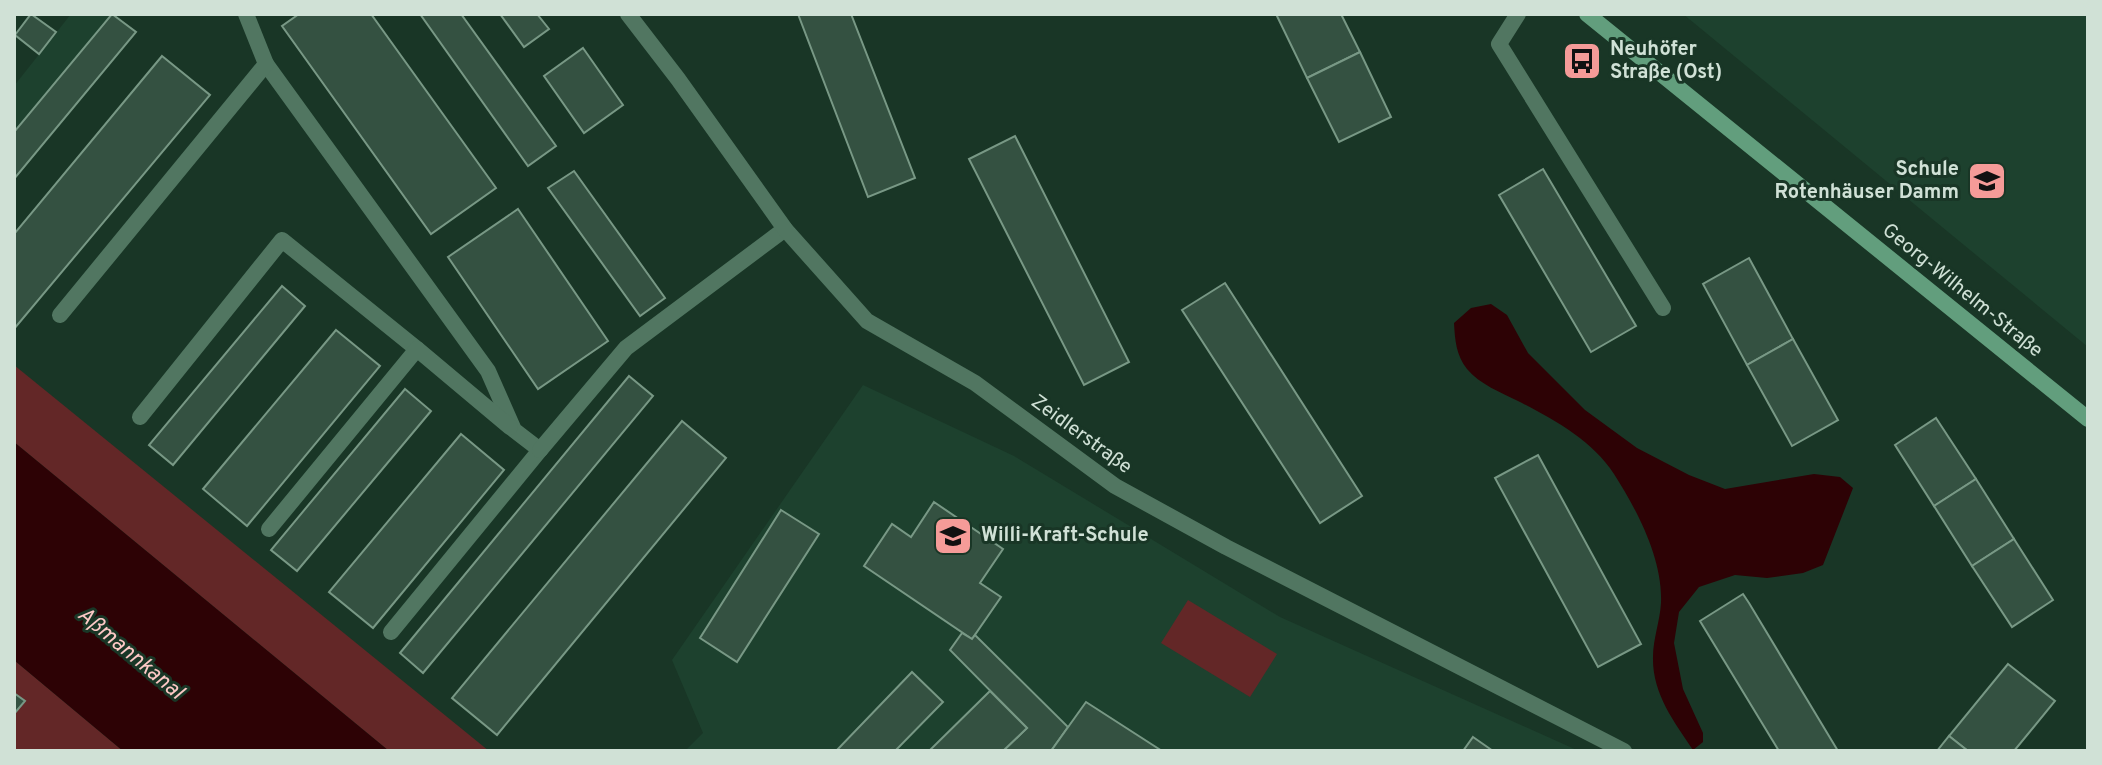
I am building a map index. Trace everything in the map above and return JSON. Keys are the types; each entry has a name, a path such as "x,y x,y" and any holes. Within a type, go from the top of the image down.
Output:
{"street":[{"path":"246,14 266,64 488,371 514,430"},
{"name":"Zeidlerstraße","path":"628,14 785,229 867,321 975,383 1115,486 1226,547 1617,749"},
{"path":"1518,14 1499,44 1663,308"},
{"name":"Georg-Wilhelm-Straße","path":"1587,14 2088,419"},
{"path":"60,315 266,64"},
{"path":"391,632 626,348 785,229"},
{"path":"140,417 282,240 540,450"},
{"path":"269,529 417,349"}],"shaded area":[{"path":"71,14 112,14 14,132 14,86"},
{"name":"Schule Rotenhäuser Damm","path":"1683,14 2088,14 2088,347"},
{"path":"14,365 489,751 389,751 14,442"},
{"name":"Willi-Kraft-Schule","path":"863,385 1014,456 1280,617 1579,751 685,751 703,733 672,660"},
{"path":"1188,600 1277,654 1250,697 1161,643"},
{"path":"14,660 123,751 14,751"}],"water":[{"path":"1491,304 1507,315 1528,353 1585,410 1637,448 1689,475 1725,489 1814,474 1840,477 1853,488 1823,565 1803,573 1767,578 1735,575 1699,587 1679,612 1674,643 1683,689 1703,733 1703,742 1693,750 1656,683 1653,650 1661,603 1658,569 1640,519 1623,488 1605,462 1583,441 1545,415 1484,384 1460,358 1454,323 1471,308"},
{"name":"Aßmannkanal","path":"14,442 389,751 123,751 14,660"}],"building":[{"path":"31,14 56,32 39,54 15,35"},
{"path":"112,14 136,32 14,179 14,132"},
{"path":"299,14 371,14 496,188 431,234 282,26"},
{"path":"420,14 461,14 556,146 528,166"},
{"path":"500,14 537,14 549,29 524,47"},
{"path":"798,14 851,14 915,178 868,197"},
{"path":"1276,14 1341,14 1360,52 1307,78"},
{"path":"583,48 623,105 584,133 544,76"},
{"path":"1360,52 1391,117 1339,142 1307,78"},
{"path":"162,56 210,95 14,329 14,234"},
{"path":"1015,136 1129,362 1084,385 969,159"},
{"path":"1543,169 1636,326 1591,352 1499,195"},
{"path":"574,171 665,298 640,316 548,188"},
{"path":"518,209 608,341 538,389 448,257"},
{"path":"1749,258 1793,339 1747,365 1703,284"},
{"path":"1225,283 1362,496 1320,523 1182,310"},
{"path":"282,286 305,306 173,465 149,445"},
{"path":"336,330 380,366 247,526 203,489"},
{"path":"1793,339 1838,420 1792,446 1747,365"},
{"path":"629,376 653,396 423,673 400,653"},
{"path":"405,389 431,411 297,571 271,550"},
{"path":"1936,418 1976,479 1934,506 1895,445"},
{"path":"682,421 726,458 497,735 452,698"},
{"path":"461,434 504,470 373,628 329,592"},
{"path":"1538,455 1641,644 1598,667 1495,478"},
{"path":"1976,479 2014,539 1972,566 1934,506"},
{"path":"934,502 1003,549 980,583 1001,597 972,639 864,566 892,524 911,537"},
{"path":"781,510 819,534 737,662 700,638"},
{"path":"2014,539 2053,600 2012,627 1972,566"},
{"path":"1743,594 1838,751 1779,751 1700,621"},
{"path":"962,633 972,639 975,635 1068,727 1051,751 1003,751 1027,728 950,650"},
{"path":"2008,664 2055,701 2014,751 1968,751 1949,736"},
{"path":"912,672 943,702 895,751 836,751"},
{"path":"990,691 1027,728 1003,751 929,751"},
{"path":"14,693 25,701 14,714"},
{"path":"1086,702 1162,751 1051,751"},
{"path":"1949,736 1968,751 1937,751"},
{"path":"1473,737 1493,751 1463,751"}],"place":[{"name":"Neuhöfer Straße (Ost)","path":"1582,61"},
{"name":"Schule Rotenhäuser Damm","path":"1987,181"},
{"name":"Willi-Kraft-Schule","path":"953,536"}]}
